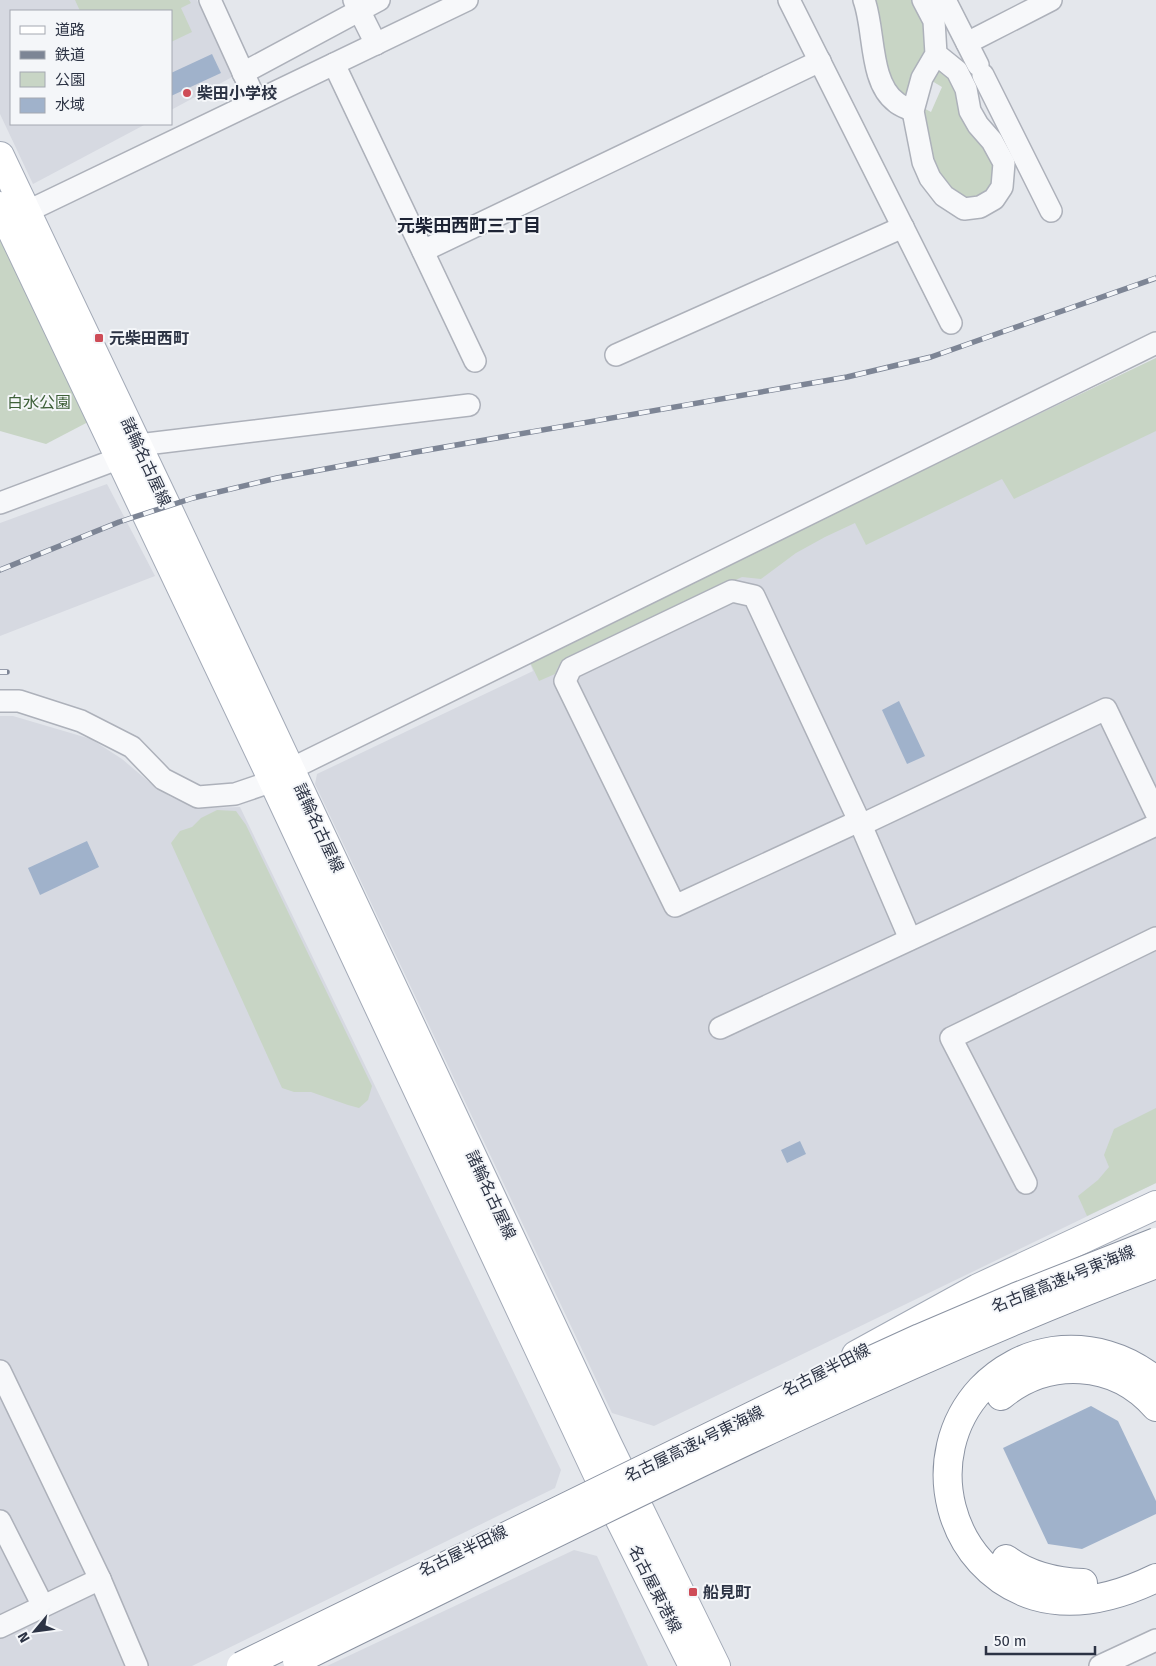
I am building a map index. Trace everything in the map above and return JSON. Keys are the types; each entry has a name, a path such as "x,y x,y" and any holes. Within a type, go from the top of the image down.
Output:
{"main road":[{"name":"諸輪名古屋線","path":"0,156 129,451 282,775 607,1483 626,1507"},
{"name":"諸輪名古屋線","path":"0,206 129,451"},
{"name":"名古屋半田線","path":"225,1666 607,1483 837,1366 978,1288 1156,1205"},
{"path":"607,1483 866,1343 1053,1263 1156,1223"},
{"name":"名古屋半田線","path":"302,1666 1156,1244"},
{"name":"名古屋高速4号東海線","path":"240,1666 607,1483 791,1397 920,1338 1025,1294 1156,1244"},
{"name":"名古屋高速4号東海線","path":"284,1666 800,1416 955,1346 1156,1264"},
{"path":"800,1416 1046,1319 1156,1283"},
{"path":"1156,1381 1124,1360 1093,1351 1045,1352 1014,1364 988,1382 967,1407 951,1443 947,1467 947,1482 951,1510 964,1538 984,1565 999,1578 1016,1588 1035,1596 1055,1600 1076,1601 1098,1599 1121,1593 1156,1578"},
{"path":"1156,1407 1149,1399 1126,1382 1100,1372 1070,1369 1040,1374 1012,1387 989,1409 981,1421 969,1448 966,1478 970,1506 982,1533 1000,1555 1025,1571 1053,1580 1096,1582 1125,1575 1156,1561"},
{"name":"名古屋東港線","path":"626,1507 693,1666"},
{"name":"名古屋東港線","path":"626,1507 716,1666"}],"street":[{"path":"210,0 256,101"},
{"path":"243,73 357,5 379,0"},
{"path":"26,212 468,0"},
{"path":"789,0 952,323"},
{"path":"864,0 868,11 882,86 895,102 913,111"},
{"path":"923,0 934,21 936,54 922,78 913,111 922,162 930,178 944,196 964,209 980,207 994,199 1002,187 1004,164 992,141 978,125 970,111 966,89 957,71 936,54"},
{"path":"945,0 1051,210"},
{"path":"967,43 1051,0"},
{"path":"357,5 376,44"},
{"path":"423,251 820,61"},
{"path":"334,64 475,361"},
{"path":"616,355 903,227"},
{"path":"0,701 19,701 81,721 132,747 163,779 198,797 235,794 282,775 1156,343"},
{"path":"0,503 129,451 469,405"},
{"path":"910,939 860,823 754,596 732,591 571,668 565,681 675,906 860,823 1106,708 1156,813"},
{"path":"720,1028 1156,824"},
{"path":"1026,1183 952,1038 1156,938"},
{"path":"0,1372 100,1579 137,1666"},
{"path":"0,1521 43,1606"},
{"path":"0,1627 100,1579"},
{"path":"1100,1666 1156,1640"}],"shaded area":[{"name":"柴田小学校","path":"0,0 197,0 234,76 172,109 172,10 10,10 10,125 144,125 33,184 0,114"},
{"path":"1156,358 1156,1183 654,1426 612,1413 315,784 317,774 533,671 528,658"},
{"path":"107,484 155,576 0,636 0,523"},
{"path":"0,716 13,716 91,739 122,759 155,787 187,804 202,808 240,807 561,1470 555,1488 192,1666 0,1666"},
{"path":"574,1550 597,1556 648,1666 327,1666"}],"green space":[{"path":"75,0 189,0 191,3 181,8 192,32 172,42 172,10 80,10"},
{"path":"867,0 918,0 932,52 910,104 884,83"},
{"path":"937,61 951,73 999,165 991,196 963,203 933,175 920,106 931,112 942,87 927,78"},
{"name":"白水公園","path":"0,234 90,421 46,444 0,431"},
{"path":"1156,358 1156,431 1014,499 1002,479 866,545 855,523 796,553 761,579 742,577 566,660 558,667 555,674 539,681 528,658"},
{"path":"217,810 236,811 246,825 372,1086 368,1100 359,1108 311,1092 294,1092 282,1088 171,843 180,831 192,827 201,818"},
{"path":"1156,1108 1156,1183 1087,1216 1078,1196 1098,1180 1109,1167 1104,1155 1114,1129"}],"water":[{"path":"212,54 221,73 172,96 172,73"},
{"path":"899,701 925,756 907,764 882,710"},
{"path":"87,841 99,867 40,895 28,868"},
{"path":"800,1141 806,1154 787,1163 781,1150"},
{"path":"1091,1406 1118,1421 1156,1501 1156,1514 1082,1549 1048,1544 1003,1448"}],"railway":[{"path":"0,570 119,522 193,498 277,478 416,452 847,377 931,357 1156,278"},
{"path":"0,672 7,672"}],"place":[{"name":"柴田小学校","path":"187,93"},
{"name":"元柴田西町","path":"99,338"},
{"name":"船見町","path":"693,1592"}],"district":[{"name":"元柴田西町三丁目","path":"469,226"}]}
